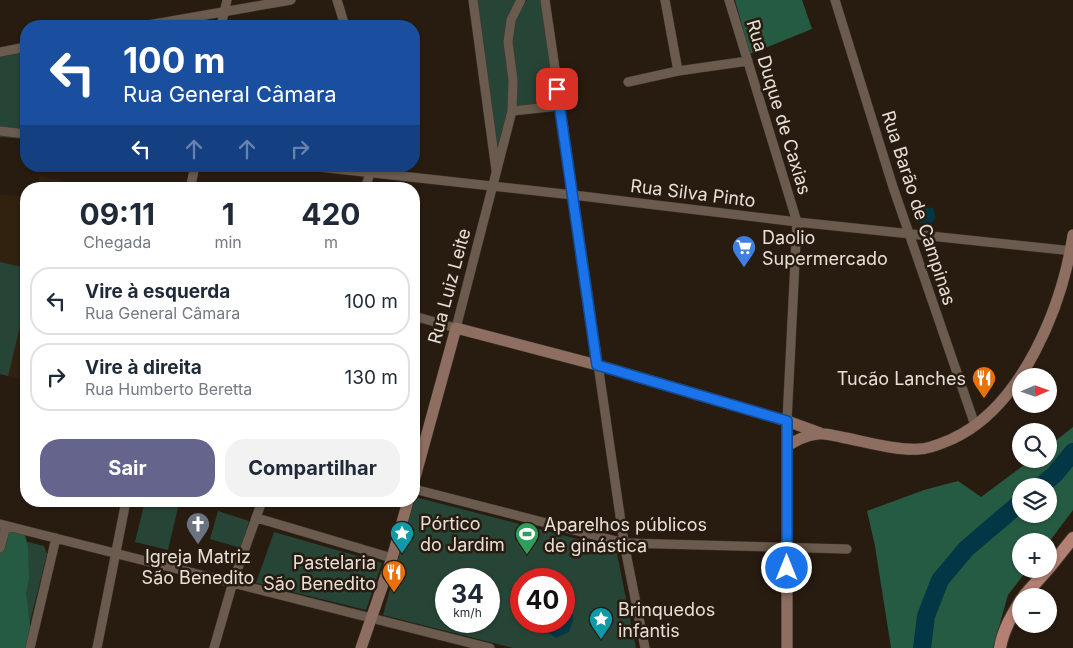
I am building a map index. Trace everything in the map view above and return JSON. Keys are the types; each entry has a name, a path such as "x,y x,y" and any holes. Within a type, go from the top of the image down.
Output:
{"main road":[{"path":"1057,557 1073,538"},
{"path":"1031,588 1039,578"},
{"path":"1000,648 1002,637 1012,614"}],"street":[{"path":"222,20 227,0"},
{"path":"178,20 291,0"},
{"path":"337,0 343,20"},
{"path":"473,0 497,175"},
{"name":"Rua Luiz Leite","path":"420,459 494,187 512,111 513,80 508,42 511,20 521,0"},
{"path":"544,0 624,543 645,648"},
{"path":"666,0 678,71"},
{"name":"Rua Duque de Caxias","path":"729,0 797,222 787,421"},
{"name":"Rua Barão de Campinas","path":"835,0 893,188 975,425"},
{"path":"0,52 20,48"},
{"path":"628,82 678,71 748,61"},
{"path":"512,111 560,106"},
{"path":"0,131 20,133"},
{"name":"Rua Silva Pinto","path":"361,172 375,172"},
{"name":"Rua Silva Pinto","path":"397,172 494,187 1072,251"},
{"path":"367,182 370,173"},
{"path":"420,318 597,365 787,421 820,433 919,450 959,436 975,425 998,405 1019,379 1039,345 1058,295 1072,251 1073,235"},
{"path":"787,421 787,648"},
{"path":"787,446 801,438 820,433"},
{"path":"420,491 624,543 847,549"},
{"path":"97,648 125,507"},
{"path":"214,648 233,582 260,507"},
{"path":"361,648 392,558 406,507"},
{"path":"257,518 392,558"},
{"path":"0,548 3,525 490,648"},
{"path":"30,648 56,538"}],"shaded area":[{"path":"39,176 69,182 39,182"},
{"path":"0,194 20,196 20,379 0,374"}],"green space":[{"path":"474,0 518,0 508,21 511,82 509,110 497,161"},
{"path":"527,0 541,0 556,103 515,109 511,40 514,20"},
{"path":"735,0 802,0 812,29 750,54"},
{"path":"20,49 20,139 0,137 0,53"},
{"path":"0,262 20,267 20,327 8,376 0,374"},
{"path":"1073,427 1073,510 1056,533 1012,533 1012,578 1021,578 1008,595 993,648 891,648 875,546 867,511 924,490 958,481 981,497 1020,468 1057,468 1057,440"},
{"path":"420,498 616,549 636,648 513,648 454,633 500,633 500,568 435,568 435,628 383,615 412,507 420,507"},
{"path":"144,507 178,507 168,550 135,542"},
{"path":"218,511 249,521 241,548 210,539"},
{"path":"8,529 24,531 28,547 29,578 26,594 33,648 0,648 0,540"},
{"path":"274,532 382,563 366,610 256,583"},
{"path":"16,539 44,546 47,554 26,638"}],"water":[{"path":"917,206 933,208 936,218 932,223 924,224 915,221 910,209"},
{"path":"548,633 567,633 556,638"}],"waterway":[{"path":"1050,478 1073,452"},
{"path":"922,648 926,616 940,580 966,549 1012,510"}],"place":[{"name":"Daolio Supermercado","path":"744,268"},
{"name":"Tucão Lanches","path":"984,399"},
{"name":"Igreja Matriz São Benedito","path":"198,545"},
{"name":"Pórtico do Jardim","path":"402,554"},
{"name":"Aparelhos públicos de ginástica","path":"527,555"},
{"name":"Pastelaria São Benedito","path":"394,593"},
{"name":"Brinquedos infantis","path":"601,640"}],"route":[{"path":"557,89 574,195 597,365 787,421 787,568"}]}
